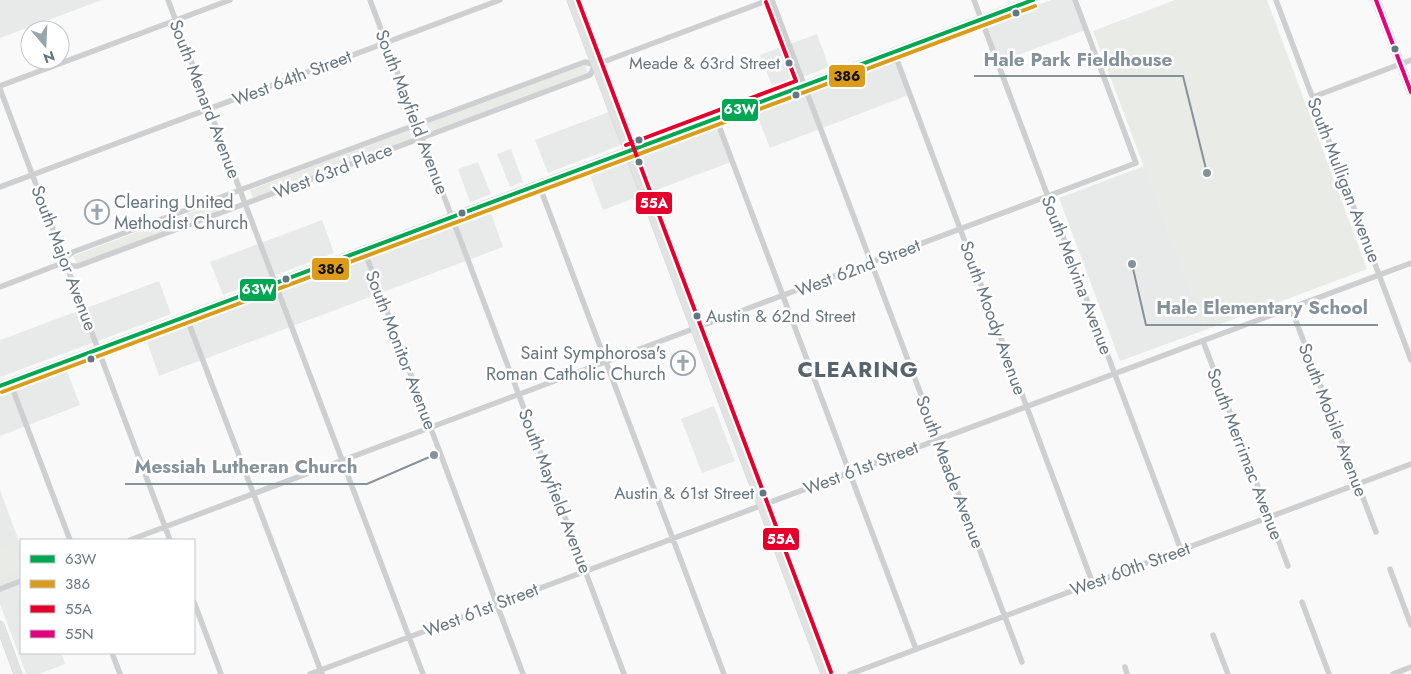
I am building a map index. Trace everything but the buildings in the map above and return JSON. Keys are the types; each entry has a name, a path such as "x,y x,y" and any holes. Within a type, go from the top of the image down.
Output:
{"main road":[{"path":"571,0 825,674"},
{"path":"0,386 1033,0"},
{"path":"1376,0 1411,92"},
{"path":"0,625 18,674"}],"street":[{"name":"South Menard Avenue","path":"168,0 423,674"},
{"path":"0,87 230,0"},
{"name":"South Mayfield Avenue","path":"370,0 624,674"},
{"name":"West 64th Street","path":"0,187 500,0"},
{"name":"West 63rd Place","path":"65,262 67,256 73,252 416,124 585,62 595,65 771,0"},
{"name":"South Meade Avenue","path":"771,0 1022,662"},
{"name":"South Melvina Avenue","path":"974,0 1181,550"},
{"name":"West 62nd Street","path":"133,539 1136,163 1075,0"},
{"name":"South Mulligan Avenue","path":"1276,0 1411,360"},
{"name":"South Moody Avenue","path":"894,52 1093,584"},
{"path":"1313,97 1411,60"},
{"name":"West 63rd Place","path":"65,262 71,266 78,266 245,204 590,75 595,65"},
{"name":"South Major Avenue","path":"0,87 170,539"},
{"path":"716,118 916,649"},
{"path":"539,185 724,674"},
{"name":"South Monitor Avenue","path":"364,250 522,674"},
{"name":"West 63rd Place","path":"0,287 65,262"},
{"name":"West 61st Street","path":"310,674 321,672 496,604 1411,263"},
{"name":"South Mobile Avenue","path":"1291,308 1376,532"},
{"path":"186,316 321,672"},
{"name":"South Merrimac Avenue","path":"1203,341 1288,566"},
{"path":"10,382 70,539"},
{"name":"West 60th Street","path":"850,674 1411,464"},
{"path":"1390,569 1411,625"},
{"path":"0,589 20,581"},
{"path":"1302,602 1329,674"},
{"path":"195,605 221,674"},
{"path":"1213,635 1228,674"},
{"path":"112,654 120,674"},
{"path":"1125,667 1127,674"},
{"path":"1393,674 1411,667"}],"shaded area":[{"path":"0,0 102,0 48,20 20,20 20,31 0,38"},
{"path":"1051,0 1074,0 1085,30 999,62 985,25"},
{"path":"1175,0 1267,0 1367,269 1205,330 1093,31"},
{"path":"817,34 829,67 773,88 760,55"},
{"path":"894,58 909,95 770,148 755,110"},
{"path":"585,65 588,73 429,132 426,124"},
{"path":"614,110 626,143 548,173 535,140"},
{"path":"717,125 731,162 603,210 589,173"},
{"path":"409,130 412,139 253,198 250,190"},
{"path":"511,149 523,182 510,187 497,154"},
{"path":"478,162 491,194 470,202 458,169"},
{"path":"1144,166 1205,330 1120,361 1059,198"},
{"path":"232,197 235,205 77,264 73,256"},
{"path":"490,210 503,247 159,376 146,339"},
{"path":"322,220 334,253 223,295 210,262"},
{"path":"159,281 171,314 0,377 0,340"},
{"path":"66,368 80,405 0,436 0,394"},
{"path":"714,406 735,461 702,473 681,419"},
{"path":"0,490 20,544 20,654 61,654 65,664 39,674 26,674 0,604"},
{"path":"18,541 20,547 20,571 0,579 0,547"}],"transit line":[{"name":"55A","path":"578,0 831,672"},
{"name":"63W","path":"0,386 1033,0"},
{"name":"55N","path":"1376,0 1411,92"},
{"name":"55A","path":"626,145 796,81 766,2"},
{"name":"386","path":"2,392 1035,6"}],"place":[{"name":"Meade & 63rd Street","path":"789,63"},
{"name":"Hale Park Fieldhouse","path":"1207,173"},
{"name":"Clearing United Methodist Church","path":"97,212"},
{"name":"Hale Elementary School","path":"1132,264"},
{"name":"Austin & 62nd Street","path":"697,316"},
{"name":"Saint Symphorosa's Roman Catholic Church","path":"683,363"},
{"name":"Messiah Lutheran Church","path":"434,455"},
{"name":"Austin & 61st Street","path":"763,493"}],"district":[{"name":"CLEARING","path":"858,369"}]}
